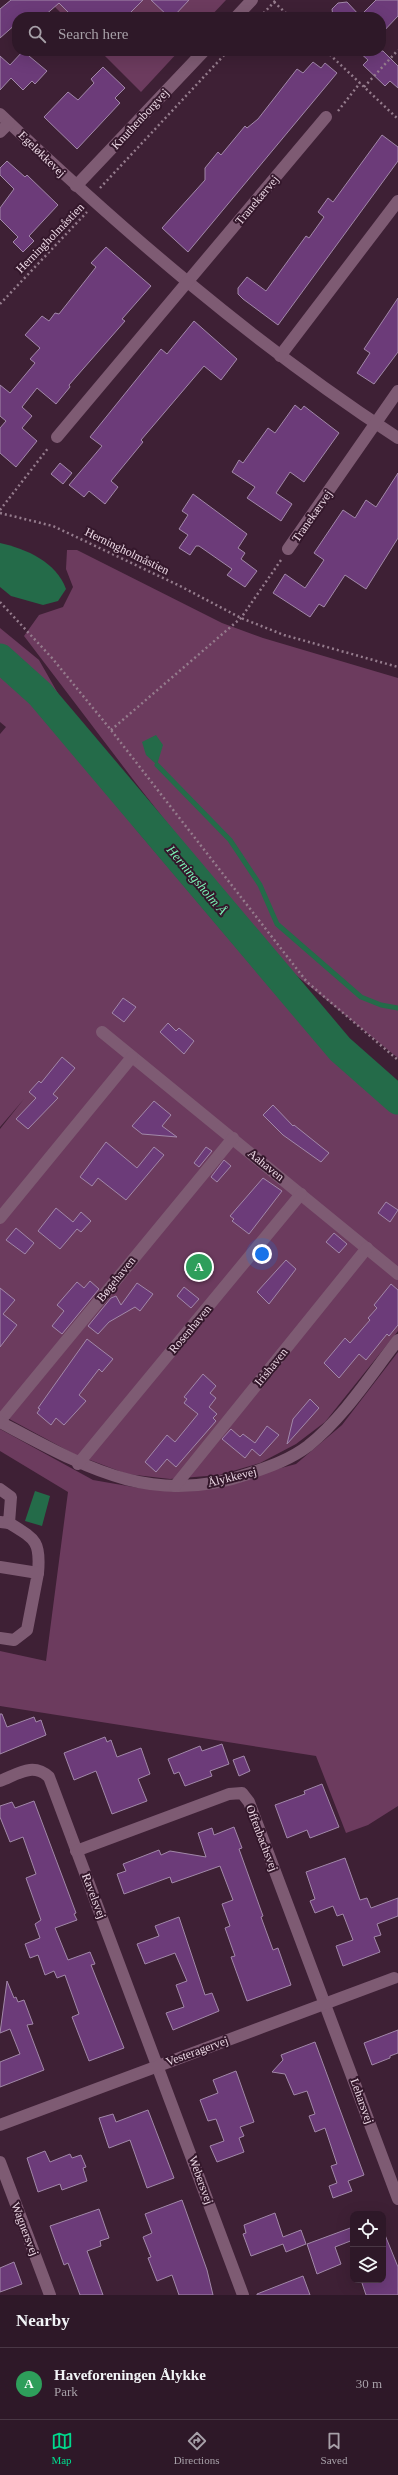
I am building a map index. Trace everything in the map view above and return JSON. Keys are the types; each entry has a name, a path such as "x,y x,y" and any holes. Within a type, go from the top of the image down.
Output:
{"street":[{"path":"241,12 252,0"},
{"name":"Knuthenborgvej","path":"76,186 199,56"},
{"name":"Egeløkkevej","path":"0,114 76,186"},
{"name":"Tranekærvej","path":"57,437 326,117"},
{"name":"Egeløkkevej","path":"0,132 9,123"},
{"path":"76,186 97,202 188,283 280,356 398,438"},
{"path":"280,356 398,201"},
{"name":"Tranekærvej","path":"288,549 398,391"},
{"name":"Aahaven","path":"102,1032 398,1274"},
{"path":"0,1218 132,1057"},
{"name":"Bøgehaven","path":"0,1421 233,1138"},
{"name":"Rosenhaven","path":"78,1464 301,1194"},
{"name":"Irishaven","path":"175,1486 367,1248"},
{"name":"Ålykkevej","path":"0,1421 78,1464 130,1482 175,1486 214,1484 282,1462 307,1446 332,1424 398,1340"},
{"path":"0,1489 11,1497 4,1522 32,1537 40,1553 38,1573 27,1630 14,1640 0,1638"},
{"path":"0,1567 38,1573"},
{"name":"Ravelsvej","path":"0,1781 31,1769 42,1770 49,1777 158,2066"},
{"name":"Offenbachsvej","path":"76,1851 229,1794 242,1793 249,1802 326,2003"},
{"name":"Vesteragervej","path":"0,2125 394,1978"},
{"name":"Leharsvej","path":"326,2003 398,2199"},
{"name":"Webersvej","path":"158,2066 243,2295"},
{"name":"Wagnersvej","path":"0,2162 50,2295"}],"path":[{"path":"265,12 275,1 285,12"},
{"path":"364,87 398,50"},
{"path":"97,202 100,188 223,56"},
{"path":"331,56 398,119"},
{"path":"326,117 333,117 360,83"},
{"name":"Herningholmåstien","path":"0,304 97,202"},
{"path":"0,510 57,437"},
{"name":"Herningholmåstien","path":"0,513 53,526 180,586 241,618 284,636 398,667"},
{"path":"111,730 241,618 288,549"},
{"path":"0,602 52,658 111,730 307,982 398,1060"}],"shaded area":[{"path":"48,0 226,0 215,12 60,12"},
{"path":"105,56 174,56 141,92"},
{"path":"0,543 30,553 48,564 55,571 66,589 58,601 43,605 11,596 0,587"},
{"path":"67,550 77,550 222,623 263,638 398,678 398,1058 271,955 135,782 24,636 39,615 63,607 73,587 66,569"},
{"path":"0,628 39,660 134,827 279,998 398,1107 398,1331 325,1422 296,1444 260,1463 219,1475 170,1479 127,1474 74,1454 0,1414 0,1129 24,1099 0,1127 0,734 6,727 0,722"},
{"path":"156,735 163,745 157,765 146,755 142,742"},
{"path":"398,1352 398,1806 368,1825 346,1833 316,1756 0,1706 0,1651 46,1661 68,1492 0,1451 0,1429 93,1480 139,1488 198,1490 296,1464 342,1425"},
{"path":"35,1491 50,1496 42,1526 25,1521"}],"building":[{"path":"11,0 143,0 131,12 68,12 59,3 49,12 12,12 12,27 0,38 0,9"},
{"path":"151,0 189,0 178,12 164,12"},
{"path":"376,0 398,0 398,16 386,29 386,12 364,12"},
{"path":"347,2 356,12 332,12 332,9 338,3"},
{"path":"386,54 398,66 398,88 390,81 385,86 363,65 368,60 364,56 386,56"},
{"path":"0,56 10,65 18,56 29,56 47,71 35,84 32,81 23,90 11,78 0,90"},
{"path":"313,62 321,68 325,63 337,73 188,252 162,228 205,180 205,168 218,152 221,155 245,126 247,128 258,119 297,69 303,73"},
{"path":"103,67 125,88 115,98 120,103 77,149 44,117 68,92 78,100 94,83 91,79"},
{"path":"382,135 398,147 398,161 278,325 243,299 238,294 238,288 247,277 266,291 306,236 309,238 324,217 318,212 328,198 333,202"},
{"path":"7,161 25,177 27,175 58,205 29,236 34,241 23,252 13,242 18,237 0,219 0,208 14,189 0,175 0,168"},
{"path":"106,247 151,286 122,319 125,321 69,385 70,387 56,404 37,388 22,407 32,416 22,428 37,441 16,467 0,453 0,428 6,421 0,416 0,385 10,393 35,363 30,359 40,348 25,335 42,316 49,321 55,313 59,314 96,267 91,263"},
{"path":"398,298 398,352 374,384 357,373 370,353 364,349"},
{"path":"194,321 237,359 221,380 204,366 141,440 143,442 111,481 118,487 105,504 89,491 84,497 69,485 102,446 90,437 161,349 167,354"},
{"path":"295,405 301,410 304,406 339,433 304,482 290,472 276,493 292,504 281,521 247,498 255,487 232,472 239,460 243,463 268,428 275,433"},
{"path":"60,463 72,473 63,484 51,474"},
{"path":"398,473 398,538 366,589 345,575 324,607 319,604 310,617 273,593 285,574 305,588 324,560 314,553 343,510 355,518 366,500 376,507"},
{"path":"193,494 247,534 238,548 245,553 241,559 257,571 245,587 227,575 232,569 199,546 196,546 190,555 179,548 188,535 179,529 188,515 182,511"},
{"path":"123,998 136,1007 124,1022 112,1013"},
{"path":"168,1023 176,1031 179,1028 194,1041 184,1054 160,1032"},
{"path":"62,1057 75,1068 53,1094 58,1098 28,1129 16,1119 36,1098 29,1092 39,1081 41,1083"},
{"path":"154,1101 171,1115 162,1126 177,1137 142,1134 132,1126"},
{"path":"273,1105 293,1126 294,1125 329,1153 321,1162 283,1135 263,1115"},
{"path":"106,1142 137,1168 154,1147 164,1155 126,1200 98,1178 92,1186 80,1177"},
{"path":"206,1147 212,1151 199,1167 194,1163"},
{"path":"224,1160 231,1166 217,1182 211,1177"},
{"path":"263,1178 282,1191 249,1234 232,1221 234,1219 230,1216"},
{"path":"386,1202 398,1210 390,1222 378,1213"},
{"path":"56,1208 73,1222 81,1212 91,1221 81,1232 77,1229 60,1249 38,1231"},
{"path":"16,1228 34,1243 25,1254 6,1240"},
{"path":"334,1233 347,1244 339,1253 326,1242"},
{"path":"286,1260 296,1269 269,1304 257,1292"},
{"path":"90,1281 99,1289 62,1334 52,1326 64,1311 57,1305 77,1282 84,1288"},
{"path":"137,1283 153,1294 140,1311 135,1307 109,1322 98,1334 88,1326 111,1298 116,1296 121,1305"},
{"path":"391,1284 398,1290 398,1325 389,1336 387,1334 366,1360 359,1354 339,1378 324,1363 345,1338 350,1343 370,1320 368,1318 377,1308 374,1305"},
{"path":"184,1287 199,1299 191,1308 177,1296"},
{"path":"0,1288 15,1300 3,1314 17,1325 0,1347"},
{"path":"87,1339 113,1359 102,1372 99,1369 79,1395 86,1401 64,1425 56,1418 51,1425 37,1413 40,1409 38,1408"},
{"path":"203,1374 216,1386 210,1393 216,1398 209,1407 217,1414 213,1418 216,1421 176,1467 167,1459 156,1472 145,1462 167,1435 175,1442 198,1414 184,1403 187,1399 184,1397"},
{"path":"310,1399 319,1408 287,1444 293,1419"},
{"path":"267,1426 279,1435 260,1456 252,1449 245,1458 222,1439 231,1429 240,1437 243,1434 255,1443"},
{"path":"0,1714 2,1714 7,1727 34,1717 36,1722 41,1720 46,1735 0,1754"},
{"path":"105,1737 107,1742 111,1740 117,1757 141,1748 150,1774 138,1779 147,1801 112,1814 96,1771 74,1780 64,1753"},
{"path":"222,1744 229,1764 210,1771 212,1776 185,1786 179,1772 174,1774 168,1759 200,1746 202,1751"},
{"path":"244,1756 250,1771 239,1776 233,1760"},
{"path":"322,1784 339,1827 310,1838 307,1830 287,1838 275,1805 305,1794 304,1791"},
{"path":"34,1801 76,1913 74,1914 77,1920 55,1928 68,1960 90,1952 95,1964 91,1965 124,2048 89,2061 72,2017 79,2014 65,1975 57,1978 54,1971 45,1975 38,1955 30,1958 25,1944 40,1938 35,1924 41,1920 26,1878 36,1874 23,1837 10,1842 0,1817 0,1806 12,1802 15,1808"},
{"path":"234,1827 242,1848 239,1849 263,1916 261,1917 273,1950 278,1948 291,1985 247,2001 231,1957 235,1956 225,1928 230,1926 222,1904 233,1900 220,1866 172,1883 170,1877 124,1894 117,1874 126,1871 123,1864 159,1850 161,1855 170,1851 206,1857 198,1833 212,1828 214,1835"},
{"path":"345,1858 360,1900 367,1898 371,1908 398,1898 398,1916 377,1924 381,1935 374,1937 380,1952 343,1966 336,1946 353,1940 343,1914 337,1916 333,1906 315,1913 310,1901 315,1899 306,1872"},
{"path":"179,1917 205,1995 212,1993 219,2011 173,2030 166,2013 184,2007 176,1985 187,1981 175,1953 145,1964 137,1944 159,1936 155,1926"},
{"path":"7,1981 14,1998 16,1997 18,2002 24,2000 33,2024 27,2025 44,2070 0,2087 0,2062 20,2054 10,2029 0,2033"},
{"path":"398,2030 398,2053 372,2065 364,2043"},
{"path":"315,2042 364,2175 348,2181 352,2191 333,2198 329,2186 337,2183 331,2166 337,2164 325,2128 315,2132 309,2116 315,2114 307,2091 294,2095 285,2074 272,2072 283,2060 281,2055"},
{"path":"236,2071 254,2122 240,2127 244,2136 239,2138 244,2152 217,2162 210,2146 224,2141 216,2119 208,2121 200,2100 218,2093 213,2080"},
{"path":"148,2110 174,2178 147,2188 130,2140 109,2148 99,2118 113,2114 116,2122"},
{"path":"45,2151 50,2162 70,2154 72,2158 81,2155 86,2167 83,2168 87,2181 62,2190 60,2184 38,2192 27,2158"},
{"path":"182,2200 207,2270 213,2295 179,2295 172,2275 157,2281 148,2258 151,2257 143,2237 152,2233 145,2214"},
{"path":"99,2209 109,2238 100,2241 101,2246 87,2251 103,2295 80,2295 68,2263 64,2265 50,2226"},
{"path":"275,2213 283,2237 301,2230 306,2244 286,2252 283,2244 251,2256 243,2234 246,2233 244,2225"},
{"path":"350,2228 350,2241 335,2247 341,2264 317,2274 307,2244"},
{"path":"386,2237 398,2267 398,2295 366,2295 362,2283 386,2283"},
{"path":"14,2262 22,2284 0,2292 0,2268"},
{"path":"303,2276 310,2295 257,2295 257,2294"}],"waterway":[{"name":"Herningsholm Å","path":"0,658 40,694 340,1049 398,1100"},
{"path":"157,765 230,840 260,885 277,924 361,997 381,1005 398,1008"}],"place":[{"name":"Haveforeningen Ålykke","path":"199,1267"}]}
